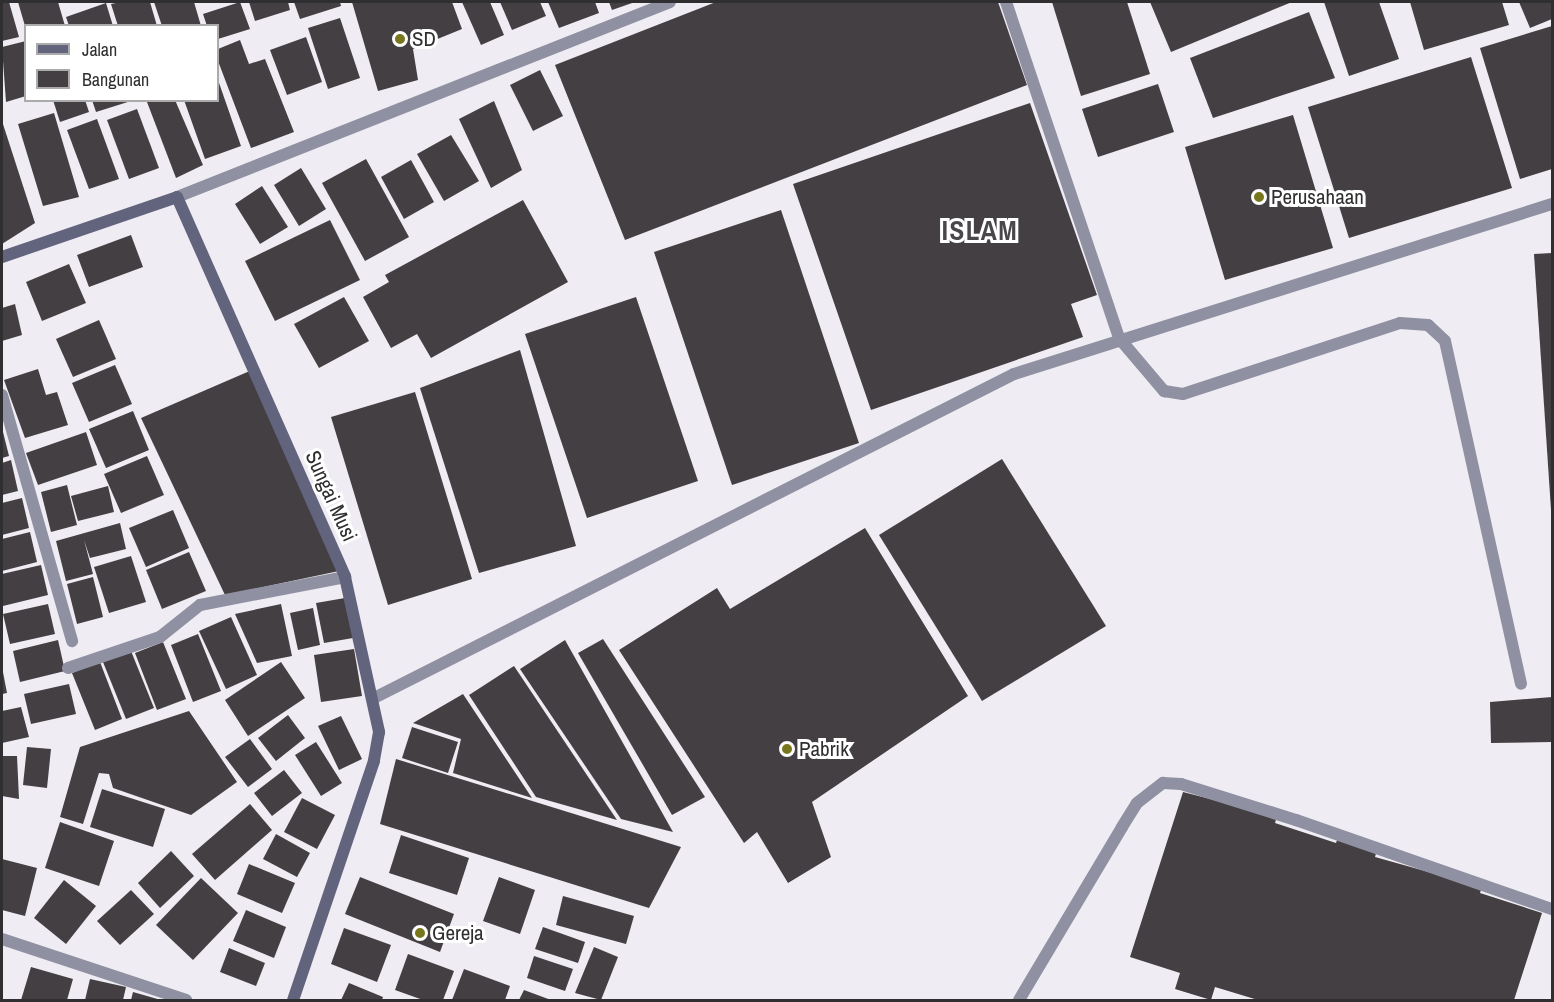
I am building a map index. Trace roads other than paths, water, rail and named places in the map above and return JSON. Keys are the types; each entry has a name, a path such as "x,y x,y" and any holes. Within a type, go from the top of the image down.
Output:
{"street":[{"path":"2,256 177,197 670,2"},
{"path":"1006,2 1119,338 1164,390 1183,394 1400,323 1428,325 1444,340 1521,684"},
{"name":"Sungai Musi","path":"177,197 345,577 374,698 379,732 374,761 293,1000"},
{"path":"374,698 1014,374 1119,338 1552,204"},
{"path":"2,395 72,641"},
{"path":"68,668 160,637 200,605 345,577"},
{"path":"1019,1000 1137,803 1163,783 1181,784 1296,820 1552,909"},
{"path":"2,939 186,1000"}],"place":[{"name":"SD","path":"400,39"},
{"name":"Perusahaan","path":"1259,197"},
{"name":"Pabrik","path":"787,749"},
{"name":"Gereja","path":"420,933"}],"district":[{"name":"ISLAM","path":"980,231"}]}
